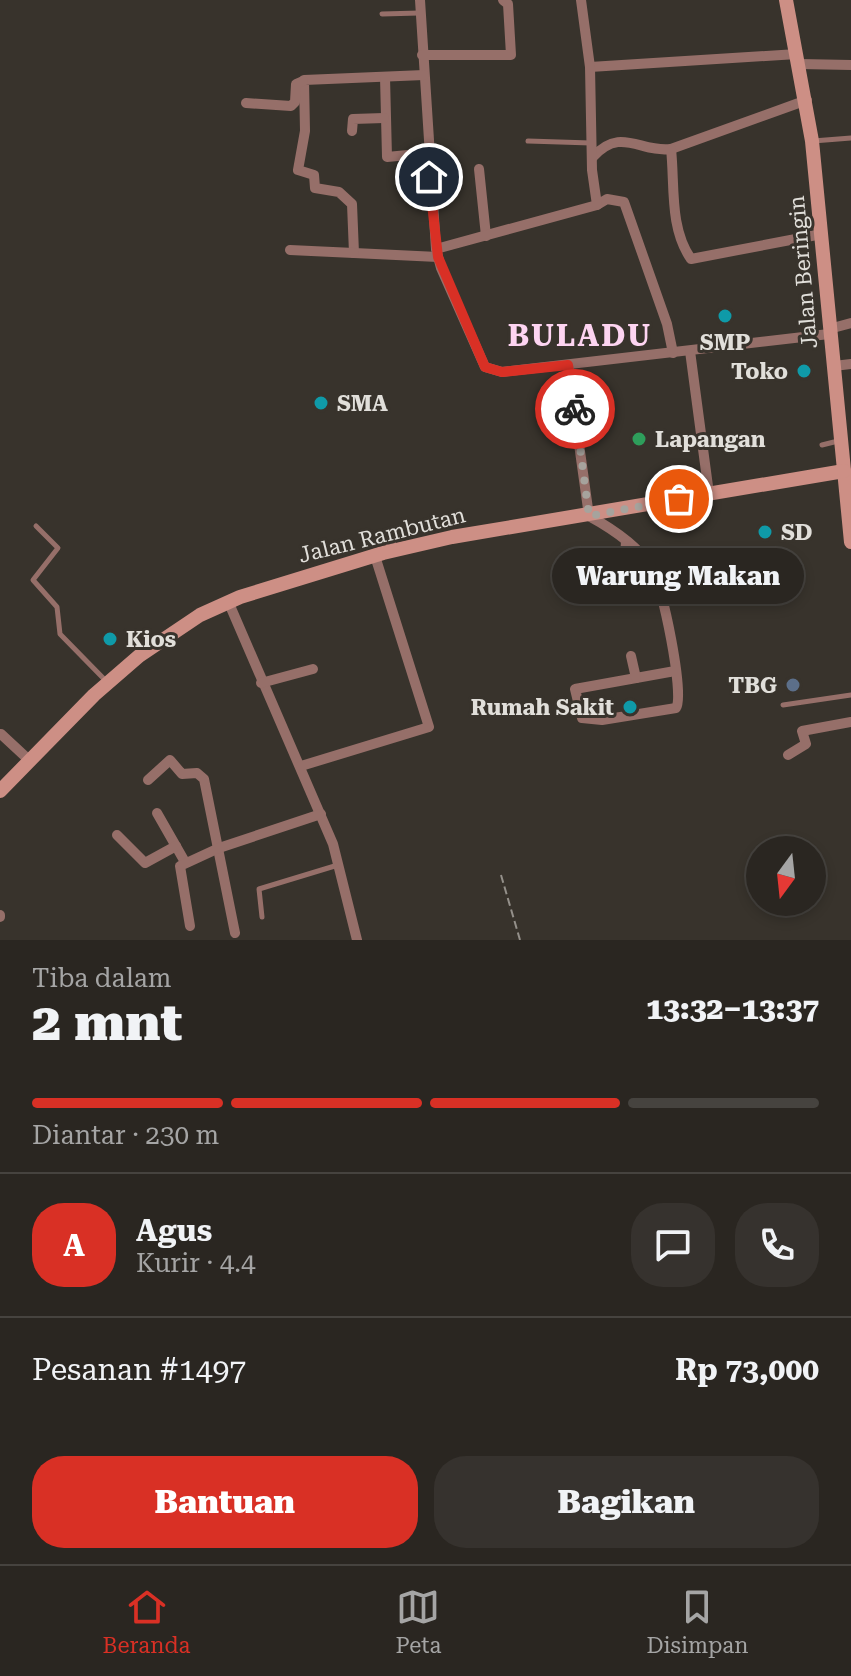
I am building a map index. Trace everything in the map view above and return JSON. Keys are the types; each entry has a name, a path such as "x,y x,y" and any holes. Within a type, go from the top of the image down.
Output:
{"street":[{"path":"420,0 437,253 485,367 502,372 690,351 829,332 851,323"},
{"path":"422,55 511,55 508,4 503,0"},
{"path":"581,0 590,67 597,205"},
{"name":"Jalan Beringin","path":"786,0 807,100 812,141 829,332 847,464 851,542"},
{"path":"590,67 798,59 851,65"},
{"path":"246,103 291,106 295,102 296,84 303,81 424,75"},
{"path":"385,77 384,118 388,158 429,153"},
{"path":"303,81 306,124 298,170 314,175 315,188 339,192 352,204 354,253"},
{"path":"593,157 602,147 616,142 671,149 807,100"},
{"path":"352,131 353,119 384,118"},
{"path":"671,149 673,198 682,241 691,259 822,234"},
{"path":"479,169 486,236"},
{"path":"290,250 437,253 597,205 607,199 624,202 667,324 673,353"},
{"path":"690,351 709,494"},
{"path":"834,366 851,364"},
{"path":"568,365 589,516 626,541 654,571 675,671 679,698 676,708 602,720 582,718 575,689 675,671"},
{"name":"Jalan Rambutan","path":"0,791 108,682 155,644 228,601 375,556 391,545 589,516 847,464"},
{"path":"623,590 626,541"},
{"path":"301,766 429,727 375,556"},
{"path":"228,601 261,683 321,814 339,865 357,940"},
{"path":"631,656 636,678"},
{"path":"261,683 313,669"},
{"path":"788,755 806,744 802,731 851,722"},
{"path":"1,734 29,760"},
{"path":"148,780 170,760 182,774 201,775 235,933"},
{"path":"157,813 185,862"},
{"path":"190,926 180,871 185,862 321,814"},
{"path":"117,835 145,863 176,846"}],"lane":[{"path":"382,14 420,13"},
{"path":"812,141 851,138"},
{"path":"528,141 592,143"},
{"path":"822,445 843,441"},
{"path":"36,526 58,548 33,580 59,610 60,634 108,682"},
{"path":"783,705 851,695"},
{"path":"262,917 259,889 339,865"}],"path":[{"path":"501,875 520,940"}],"way so far":[{"path":"575,409 589,516 679,499"}],"place":[{"name":"SMP","path":"725,316"},
{"name":"Toko","path":"804,371"},
{"name":"SMA","path":"321,403"},
{"name":"Lapangan","path":"639,439"},
{"name":"Warung Makan","path":"679,499"},
{"name":"SD","path":"765,532"},
{"name":"Kios","path":"110,639"},
{"name":"TBG","path":"793,685"},
{"name":"Rumah Sakit","path":"630,707"}],"district":[{"name":"BULADU","path":"580,335"}],"route":[{"path":"429,177 436,249 441,268 485,367 490,371 502,372 568,365 575,409"}]}
